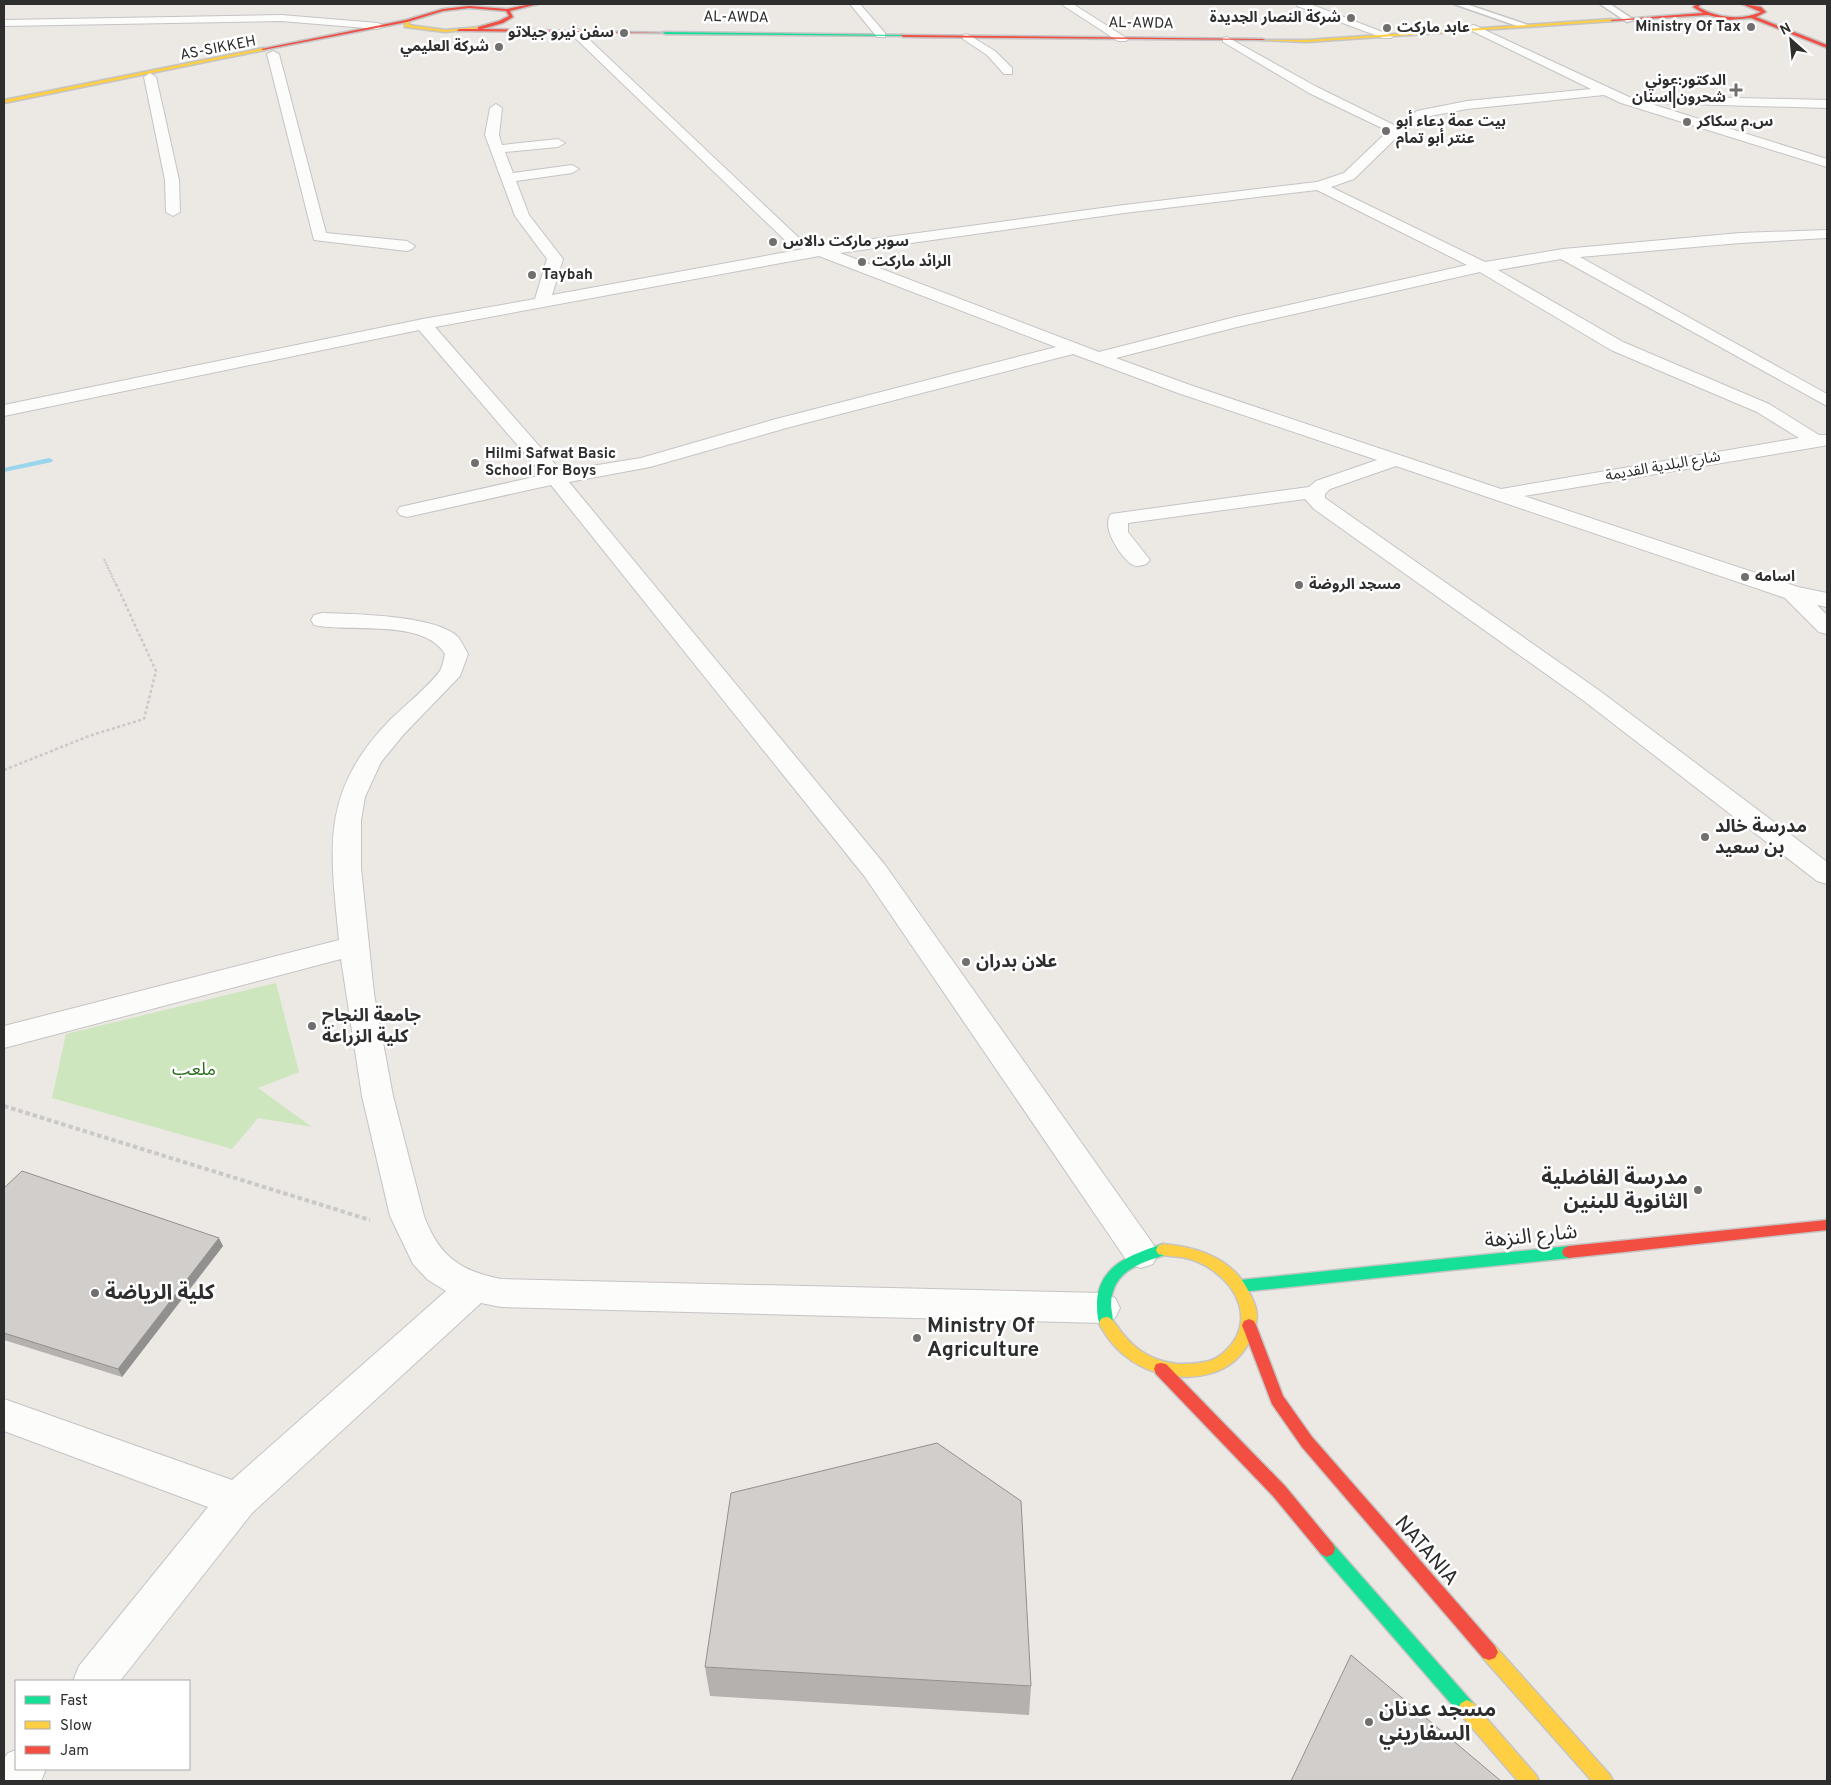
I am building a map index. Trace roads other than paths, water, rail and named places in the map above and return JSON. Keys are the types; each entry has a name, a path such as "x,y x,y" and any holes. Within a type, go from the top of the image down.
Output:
{"street":[{"path":"509,12 536,4"},
{"path":"855,4 882,35"},
{"path":"1066,4 1122,39"},
{"path":"1301,4 1387,36"},
{"path":"1699,4 1695,7 1696,9 1707,14"},
{"path":"1744,4 1755,13 1827,47"},
{"path":"1755,13 1776,5"},
{"name":"AS-SIKKEH","path":"4,102 142,72 407,21 454,6 488,7 509,12"},
{"path":"459,30 506,20 511,16 509,12"},
{"path":"509,12 533,24 574,31 794,240 1184,389 1792,592 1827,600"},
{"name":"AL-AWDA","path":"574,31 1307,41 1474,28 1707,14 1734,18 1755,13"},
{"path":"4,23 273,18 378,26"},
{"path":"407,21 407,26 440,31 574,31"},
{"path":"1474,28 1625,100 1827,163"},
{"name":"AS-SIKKEH","path":"4,110 150,77 273,54 332,44 440,31"},
{"path":"967,37 991,53 1008,71"},
{"path":"1227,40 1314,90 1397,131"},
{"path":"273,54 319,236 406,246"},
{"path":"150,77 172,180 173,212"},
{"path":"4,411 423,324 820,251 1114,211 1319,186 1349,176 1397,131 1421,114 1467,105 1604,91"},
{"path":"1625,100 1827,104"},
{"path":"496,108 492,135 522,216 555,259 542,302"},
{"path":"498,149 558,143"},
{"path":"508,178 572,169"},
{"path":"1319,186 1484,268 1595,334 1642,357 1692,376 1763,408 1821,440"},
{"path":"1098,357 1254,317 1449,273 1563,254 1740,238 1827,234"},
{"path":"1563,254 1827,401"},
{"path":"423,324 556,478 875,871 1141,1254"},
{"path":"407,511 556,478 643,463 783,423 1074,348"},
{"name":"شارع البلدية القديمة","path":"1499,494 1821,440"},
{"path":"1138,560 1118,532 1118,518 1315,492 1323,485 1395,460"},
{"path":"1315,492 1315,499 1321,505 1592,696 1824,869"},
{"path":"1792,592 1827,628"},
{"path":"322,620 381,623 430,631 452,642 458,653 458,659 452,671 372,757 359,778 351,798 347,819 352,946 362,1024 380,1110 413,1234 432,1264 451,1278 474,1288 519,1294 1102,1308"},
{"path":"4,1037 352,946"},
{"name":"شارع النزهة","path":"1240,1286 1827,1225"},
{"path":"1163,1250 1185,1252 1207,1259 1225,1270 1240,1286 1248,1305 1249,1325 1242,1343 1229,1358 1209,1368 1186,1372 1161,1369 1138,1360 1120,1345 1107,1327 1102,1308 1103,1290 1111,1275 1124,1262 1141,1254 1163,1250"},
{"path":"95,1680 238,1500 474,1288"},
{"name":"NATANIA","path":"1249,1325 1277,1399 1307,1442 1458,1618 1604,1781"},
{"path":"1161,1369 1279,1492 1379,1610 1530,1781"},
{"path":"4,1415 238,1500"},
{"path":"14,1781 23,1770"}],"lane":[{"path":"1458,4 1471,6 1523,25"},
{"path":"1604,4 1630,20"}],"waterway":[{"path":"4,470 49,460"}],"place":[{"name":"شركة النصار الجديدة","path":"1351,18"},
{"name":"Ministry Of Tax","path":"1751,27"},
{"name":"عابد ماركت","path":"1387,28"},
{"name":"سفن نيرو جيلاتو","path":"624,33"},
{"name":"شركة العليمي","path":"499,47"},
{"name":"الدكتور:عوني شحرون|اسنان","path":"1736,90"},
{"name":"س.م سكاكر","path":"1687,122"},
{"name":"بيت عمة دعاء أبو عنتر أبو تمام","path":"1386,131"},
{"name":"سوبر ماركت دالاس","path":"773,242"},
{"name":"الرائد ماركت","path":"862,262"},
{"name":"Taybah","path":"532,275"},
{"name":"Hilmi Safwat Basic School For Boys","path":"475,463"},
{"name":"اسامه","path":"1745,577"},
{"name":"مسجد الروضة","path":"1299,585"},
{"name":"مدرسة خالد بن سعيد","path":"1705,837"},
{"name":"علان بدران","path":"966,962"},
{"name":"جامعة النجاح كلية الزراعة","path":"312,1026"},
{"name":"مدرسة الفاضلية الثانوية للبنين","path":"1698,1190"},
{"name":"كلية الرياضة","path":"95,1293"},
{"name":"Ministry Of Agriculture","path":"917,1338"},
{"name":"مسجد عدنان السفاريني","path":"1369,1722"}],"park label":[{"name":"ملعب","path":"194,1070"}]}
